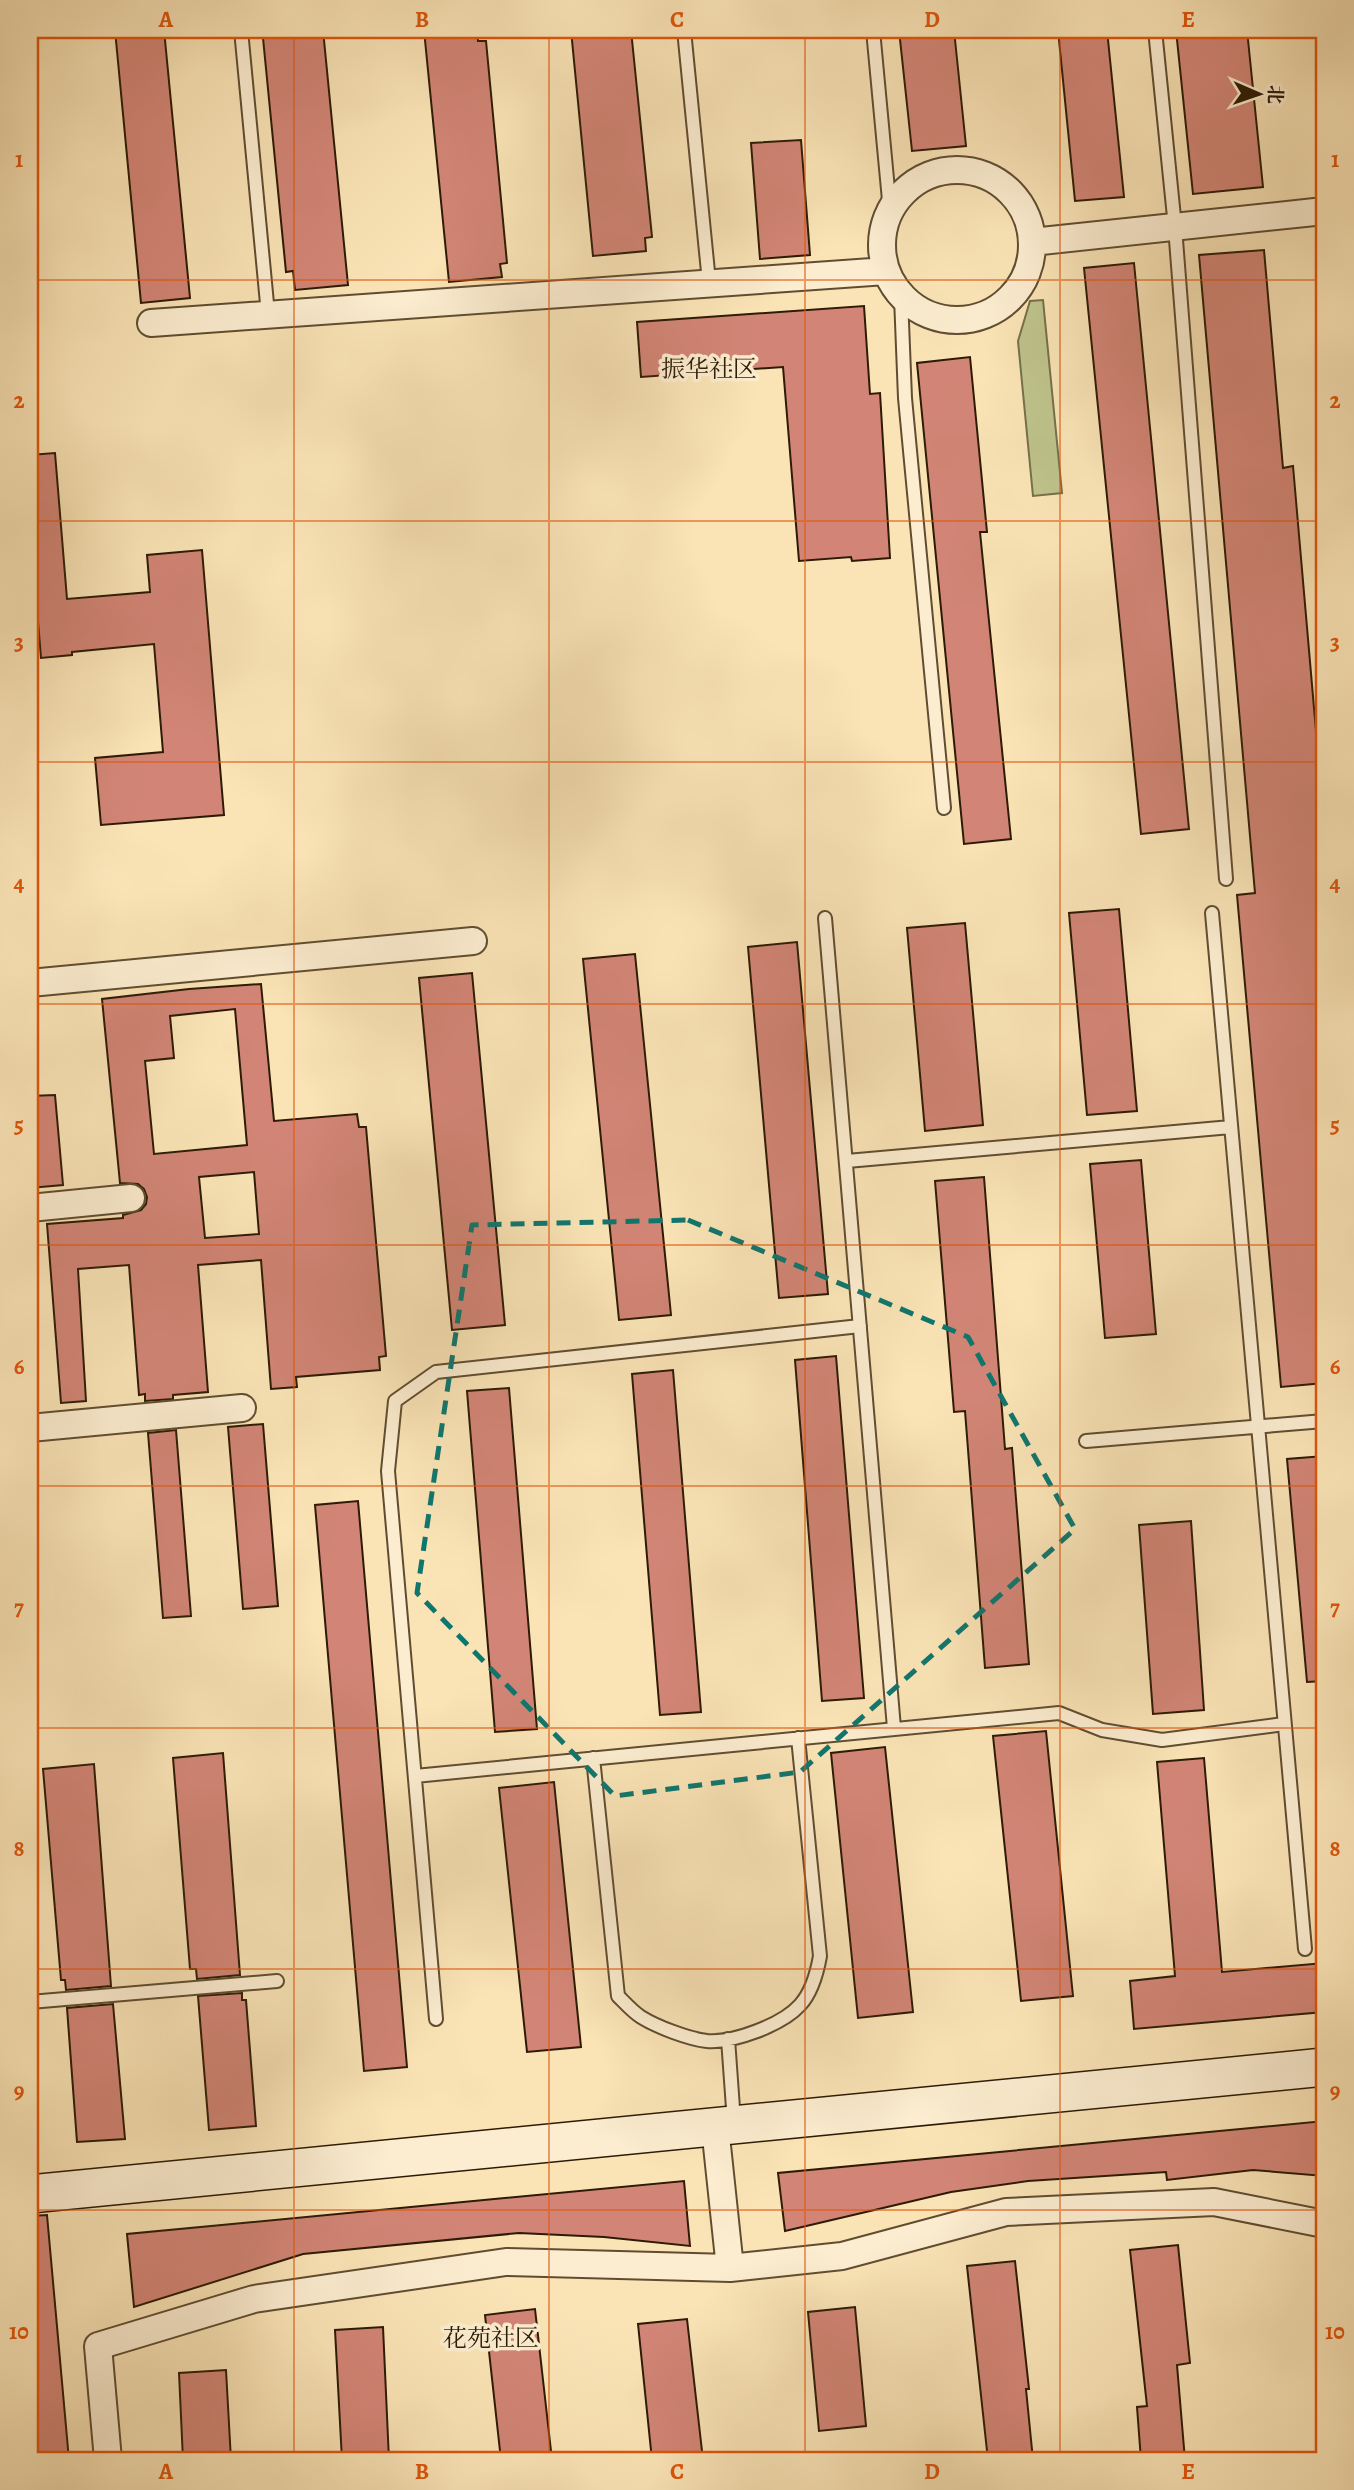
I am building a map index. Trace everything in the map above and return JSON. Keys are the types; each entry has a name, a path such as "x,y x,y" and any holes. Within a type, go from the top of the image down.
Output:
{"street":[{"path":"965,170 992,178 1014,195 1029,220 1033,248 1027,276 1010,300 986,316 956,321 927,315 901,297 886,271 882,241 890,211 908,187 934,173 965,170"},
{"path":"1032,242 1324,211"},
{"path":"151,323 886,271"},
{"path":"30,984 473,942"},
{"path":"30,1208 131,1198"},
{"path":"30,1429 242,1408"},
{"path":"30,2194 1324,2067"},
{"path":"725,2126 730,2268"},
{"path":"108,2460 98,2346 254,2299 506,2262 730,2268 842,2256 1006,2212 1214,2202 1324,2224"}],"lane":[{"path":"241,30 268,313"},
{"path":"684,30 709,282"},
{"path":"873,30 890,211"},
{"path":"1155,30 1175,227 1226,879"},
{"path":"901,297 905,398 944,808"},
{"path":"1212,912 1305,1949"},
{"path":"825,918 894,1728"},
{"path":"846,1161 1231,1127"},
{"path":"436,2019 388,1471 396,1401 436,1372 860,1326"},
{"path":"1086,1441 1324,1421"},
{"path":"415,1776 1059,1713 1102,1730 1161,1740 1284,1724"},
{"path":"593,1758 618,1996 640,2017 668,2029 707,2041 728,2039 770,2026 800,2005 816,1977 820,1956 798,1738"},
{"path":"30,2003 277,1981"},
{"path":"725,2126 728,2039"}],"highlighted area":[{"path":"688,1220 968,1337 1075,1529 800,1772 615,1796 417,1593 472,1225"}],"green space":[{"path":"1043,300 1062,493 1033,496 1018,341 1030,301"}],"building":[{"path":"115,30 164,30 190,298 141,303"},
{"path":"270,30 323,30 348,285 295,290 293,271 286,272 263,38 271,38"},
{"path":"424,30 477,30 478,41 486,41 507,263 500,264 502,277 449,282"},
{"path":"571,30 631,30 652,237 645,238 646,251 593,256"},
{"path":"899,30 954,30 966,146 912,151"},
{"path":"1058,30 1107,30 1124,197 1075,201"},
{"path":"1176,30 1247,30 1263,187 1193,194"},
{"path":"801,140 810,255 760,259 751,143"},
{"path":"1264,250 1283,468 1293,466 1324,823 1324,1383 1281,1387 1237,895 1255,893 1199,255"},
{"path":"1134,263 1189,829 1141,834 1084,268"},
{"path":"864,306 870,394 880,393 890,558 852,561 851,557 799,561 783,367 641,377 637,322"},
{"path":"970,357 987,532 980,532 1011,839 964,844 917,363"},
{"path":"55,453 67,599 150,592 147,555 202,550 224,815 101,825 95,758 163,752 154,644 72,652 72,655 41,658 30,523 30,455"},
{"path":"1119,909 1137,1111 1087,1115 1069,913"},
{"path":"965,923 983,1125 925,1131 907,928"},
{"path":"797,942 828,1294 779,1298 748,947"},
{"path":"635,954 671,1315 619,1320 583,959"},
{"path":"472,973 505,1325 452,1330 419,978"},
{"path":"261,984 274,1121 357,1114 359,1127 366,1127 386,1356 379,1357 380,1370 296,1377 297,1387 271,1389 261,1260 198,1265 208,1392 145,1401 145,1394 139,1395 129,1265 78,1269 86,1401 61,1403 47,1224 123,1218 123,1215 141,1210 147,1197 138,1184 120,1183 102,999","holes":["235,1009 247,1145 154,1154 145,1061 174,1058 170,1016","254,1172 259,1234 205,1238 199,1177"]},
{"path":"55,1095 63,1185 30,1188 30,1096"},
{"path":"1141,1160 1156,1334 1105,1338 1090,1164"},
{"path":"984,1177 1005,1449 1012,1448 1029,1664 985,1668 965,1411 954,1412 935,1181"},
{"path":"836,1356 864,1698 822,1701 795,1360"},
{"path":"673,1370 701,1712 660,1715 632,1374"},
{"path":"509,1388 537,1729 495,1732 467,1391"},
{"path":"263,1424 278,1606 243,1609 228,1427"},
{"path":"176,1430 191,1616 163,1618 148,1433"},
{"path":"1324,1456 1324,1681 1307,1682 1287,1459"},
{"path":"358,1501 407,2067 364,2071 315,1505"},
{"path":"1191,1521 1204,1710 1153,1714 1139,1525"},
{"path":"1046,1731 1073,1996 1021,2001 993,1736"},
{"path":"885,1747 913,2012 858,2018 831,1753"},
{"path":"223,1753 240,1975 197,1979 196,1969 190,1969 173,1758"},
{"path":"1204,1758 1222,1972 1324,1963 1324,2012 1134,2029 1130,1981 1175,1976 1157,1762"},
{"path":"94,1764 111,1986 66,1990 65,1980 61,1980 43,1769"},
{"path":"554,1782 581,2047 527,2052 499,1788"},
{"path":"242,1993 242,2000 246,2000 256,2126 209,2130 198,1996"},
{"path":"113,2004 125,2139 77,2142 67,2008"},
{"path":"1324,2121 1324,2176 1253,2170 1167,2180 1166,2172 1028,2181 951,2192 785,2231 778,2173"},
{"path":"684,2181 690,2246 604,2237 519,2233 303,2254 134,2307 127,2234"},
{"path":"47,2215 69,2460 30,2460 30,2216"},
{"path":"1178,2245 1190,2363 1177,2365 1185,2460 1141,2460 1137,2407 1147,2406 1130,2250"},
{"path":"1015,2261 1029,2389 1026,2389 1033,2460 988,2460 967,2266"},
{"path":"855,2307 866,2426 819,2431 808,2312"},
{"path":"535,2309 552,2460 501,2460 485,2315"},
{"path":"687,2319 703,2460 652,2460 638,2324"},
{"path":"383,2327 389,2460 342,2460 335,2330"},
{"path":"226,2370 231,2460 183,2460 179,2373"}],"district":[{"name":"振华社区","path":"709,369"},
{"name":"花苑社区","path":"491,2338"}]}
